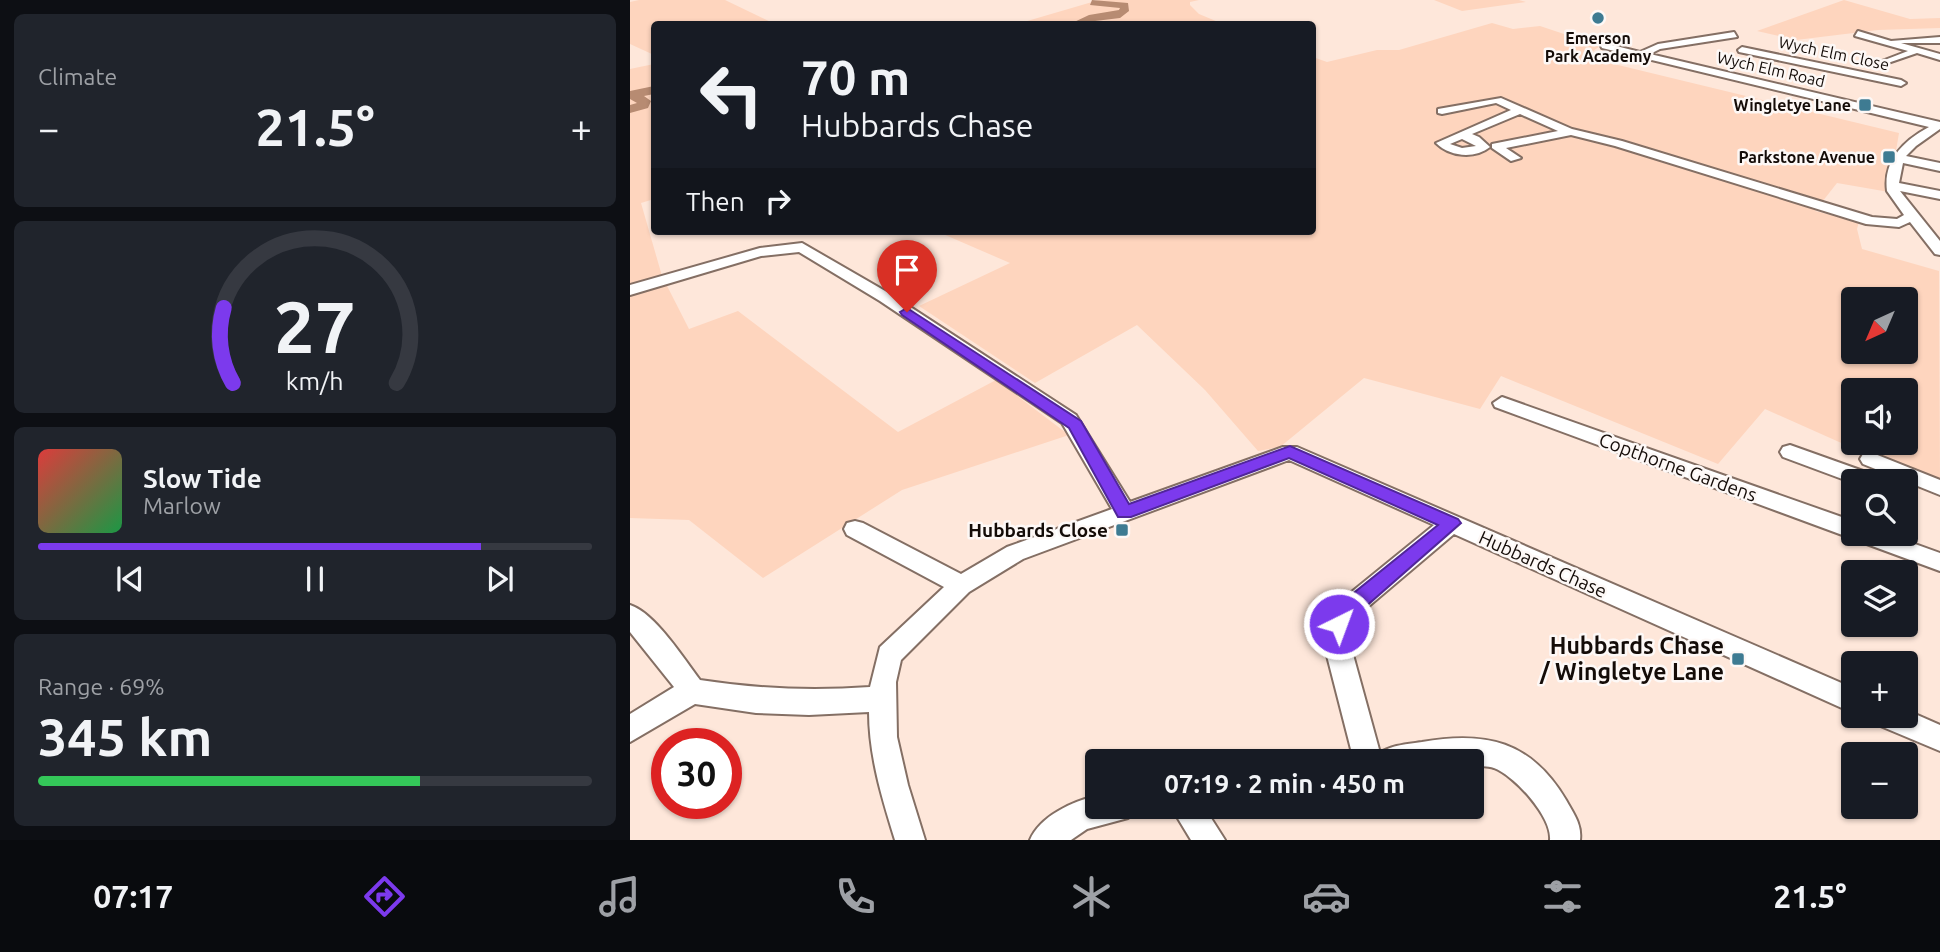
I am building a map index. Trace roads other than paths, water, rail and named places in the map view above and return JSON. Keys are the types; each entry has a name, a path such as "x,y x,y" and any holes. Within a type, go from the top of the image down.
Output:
{"street":[{"path":"1858,34 1940,57"},
{"path":"1641,54 1658,47 1734,35"},
{"name":"Wych Elm Road","path":"1601,38 1600,41 1605,46 1940,126"},
{"path":"1892,44 1926,38 1940,40"},
{"name":"Wych Elm Close","path":"1742,50 1901,83"},
{"path":"1885,63 1915,51"},
{"name":"Wych Elm Close","path":"1717,72 1761,54"},
{"path":"1442,111 1492,100 1571,132 1618,143 1871,221 1899,223 1926,233"},
{"path":"1463,135 1520,110"},
{"path":"1940,126 1921,135 1897,158 1892,186 1893,191 1940,251"},
{"path":"1515,158 1496,146 1571,132"},
{"path":"1897,158 1940,167"},
{"path":"1892,186 1940,195"},
{"path":"1899,223 1912,216"},
{"path":"630,290 760,252 802,247 886,298 1069,419 1125,512"},
{"name":"Copthorne Gardens","path":"1502,403 1841,526"},
{"name":"Hubbards Chase","path":"907,839 883,737 883,682 889,655 961,586 1015,553 1290,452 1841,696"},
{"path":"1790,453 1841,471"},
{"path":"1870,459 1884,469"},
{"path":"1918,483 1940,488"},
{"path":"1365,749 1336,640 1339,624 1347,610 1452,523"},
{"path":"855,528 961,586"},
{"path":"1896,546 1940,562"},
{"path":"630,615 667,656 692,691"},
{"path":"630,729 692,691 756,701 809,703 883,699"},
{"path":"1918,728 1940,737"},
{"path":"1484,753 1500,755 1541,786 1566,830 1565,840"},
{"path":"1045,840 1085,815"},
{"path":"1195,819 1210,840"}],"waterway":[{"path":"1083,21 1093,17 1120,15 1124,11 1125,5 1093,3 1099,0"},
{"path":"630,109 643,105 644,101 631,95 651,91"}],"place":[{"name":"Emerson Park Academy","path":"1598,18"},
{"name":"Wingletye Lane","path":"1865,105"},
{"name":"Parkstone Avenue","path":"1889,157"},
{"name":"Hubbards Close","path":"1122,530"},
{"name":"Hubbards Chase / Wingletye Lane","path":"1738,659"}]}
